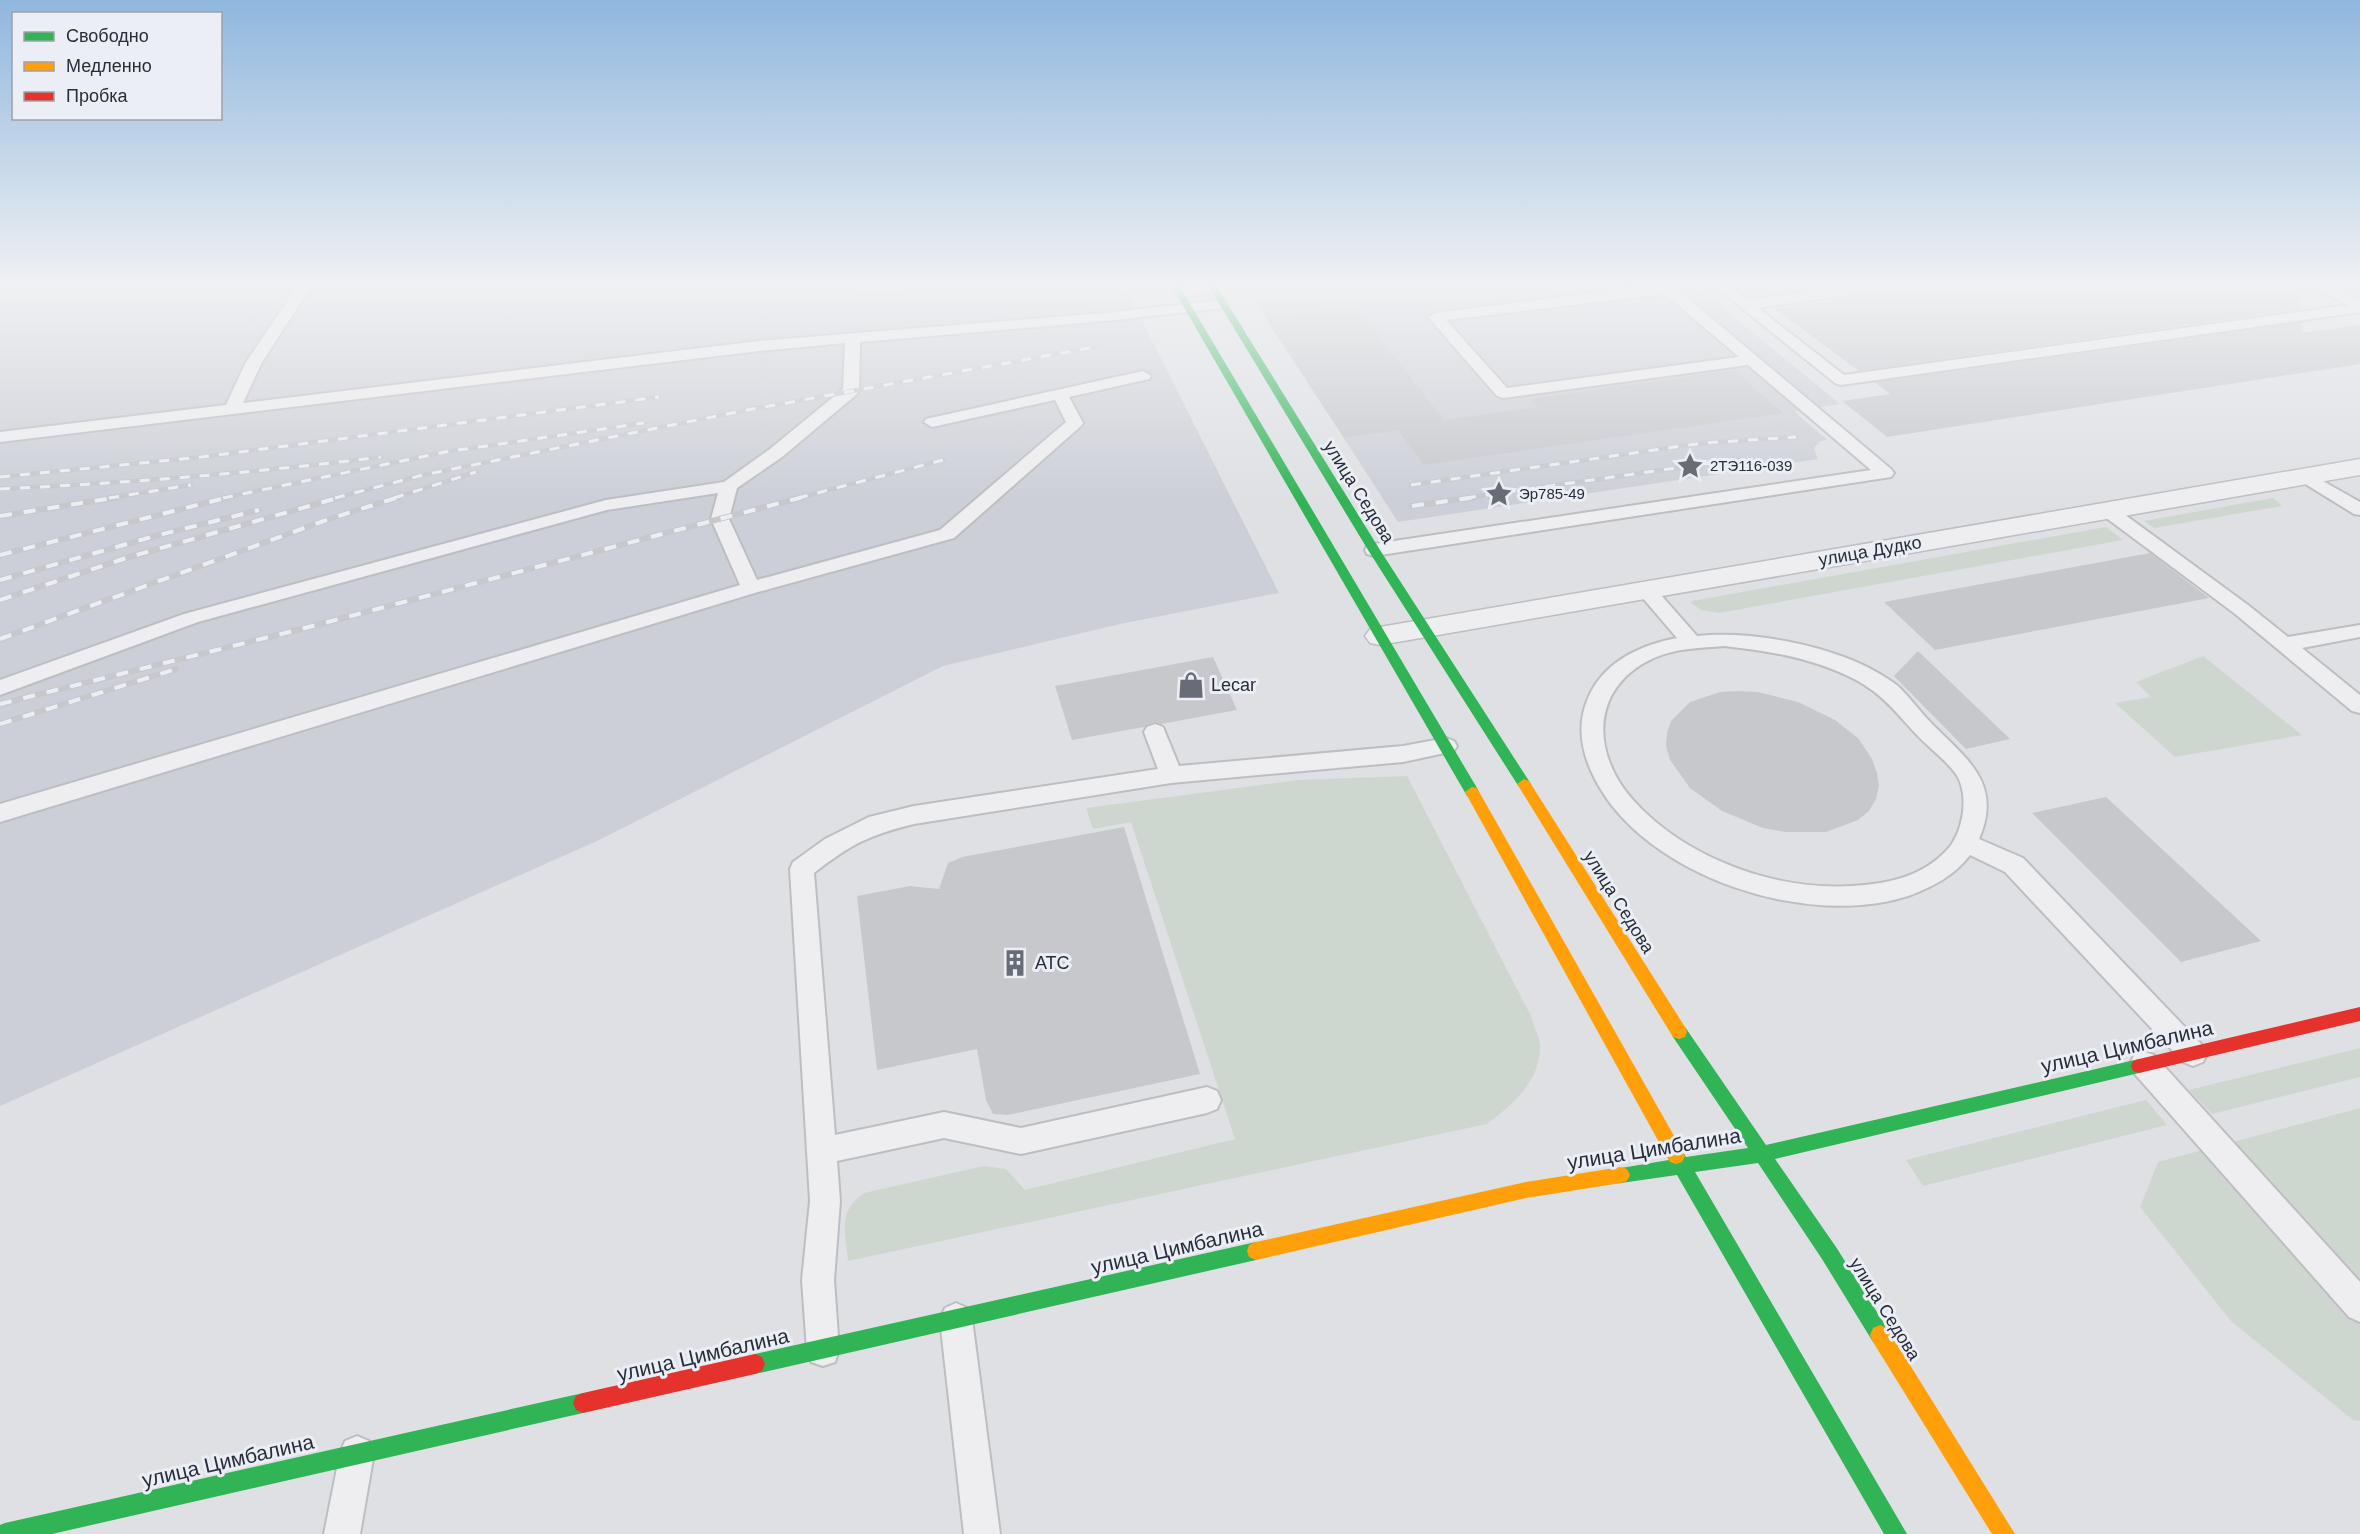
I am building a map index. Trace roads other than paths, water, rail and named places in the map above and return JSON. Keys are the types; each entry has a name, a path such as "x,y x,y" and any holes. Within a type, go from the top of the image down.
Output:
{"main road":[{"path":"1216,357 1446,746 1681,1165 1896,1534"},
{"name":"улица Седова","path":"1255,357 1374,550 1426,628 1693,1054 1829,1253 2004,1534"},
{"name":"улица Цимбалина","path":"4,1534 1526,1190 1761,1154 2360,1014"}],"street":[{"name":"улица Дудко","path":"1380,636 2360,466"}],"lane":[{"path":"233,408 259,357"},
{"path":"0,437 669,357"},
{"path":"0,688 191,618 606,505 729,486 776,453 851,391 852,357"},
{"path":"1470,357 1503,393 1751,360"},
{"path":"1374,550 1885,473 1747,357"},
{"path":"1811,357 1841,380 2007,357"},
{"path":"932,422 1143,376"},
{"path":"0,813 751,588 947,534 1076,423 1060,394"},
{"path":"2305,476 2360,510"},
{"path":"729,486 720,519 751,588"},
{"path":"2107,510 2286,644 2360,706"},
{"path":"1646,590 1691,642"},
{"path":"2286,644 2360,631"},
{"path":"1724,640 1784,647 1842,665 1882,685 1967,773 1974,798 1974,822 1967,843 1949,864 1920,882 1882,893 1835,897 1792,892 1749,882 1709,866 1662,839 1624,805 1598,764 1591,739 1590,722 1594,703 1606,682 1635,659 1661,648 1691,642 1724,640"},
{"path":"1155,732 1171,774"},
{"path":"823,1350 818,1280 825,1201 802,869 833,845 869,826 914,815 1171,774 1403,754 1446,746"},
{"path":"1967,843 2014,865 2193,1054"},
{"path":"2144,1064 2360,1306"},
{"path":"821,1151 944,1125 1021,1141 1207,1100"},
{"path":"956,1319 982,1534"},
{"path":"342,1534 357,1454"}],"railway":[{"path":"335,498 423,475 742,411 1042,357"},
{"path":"0,477 202,457 659,397"},
{"path":"223,498 445,452 644,423"},
{"path":"1411,485 1703,443 1796,437"},
{"path":"0,489 190,477 381,457"},
{"path":"1466,498 1739,459"},
{"path":"798,498 943,460"},
{"path":"394,498 476,472"},
{"path":"109,498 191,485"},
{"path":"0,516 119,497"},
{"path":"0,555 229,497"},
{"path":"0,600 126,558 341,497"},
{"path":"0,639 329,519 399,497"},
{"path":"0,704 305,628 803,497"},
{"path":"1412,506 1476,497"},
{"path":"0,580 155,536 259,510"},
{"path":"0,724 176,669"}],"place":[{"name":"2ТЭ116-039","path":"1690,466"},
{"name":"Эр785-49","path":"1499,494"},
{"name":"Lecar","path":"1191,685"},
{"name":"АТС","path":"1015,963"}]}
